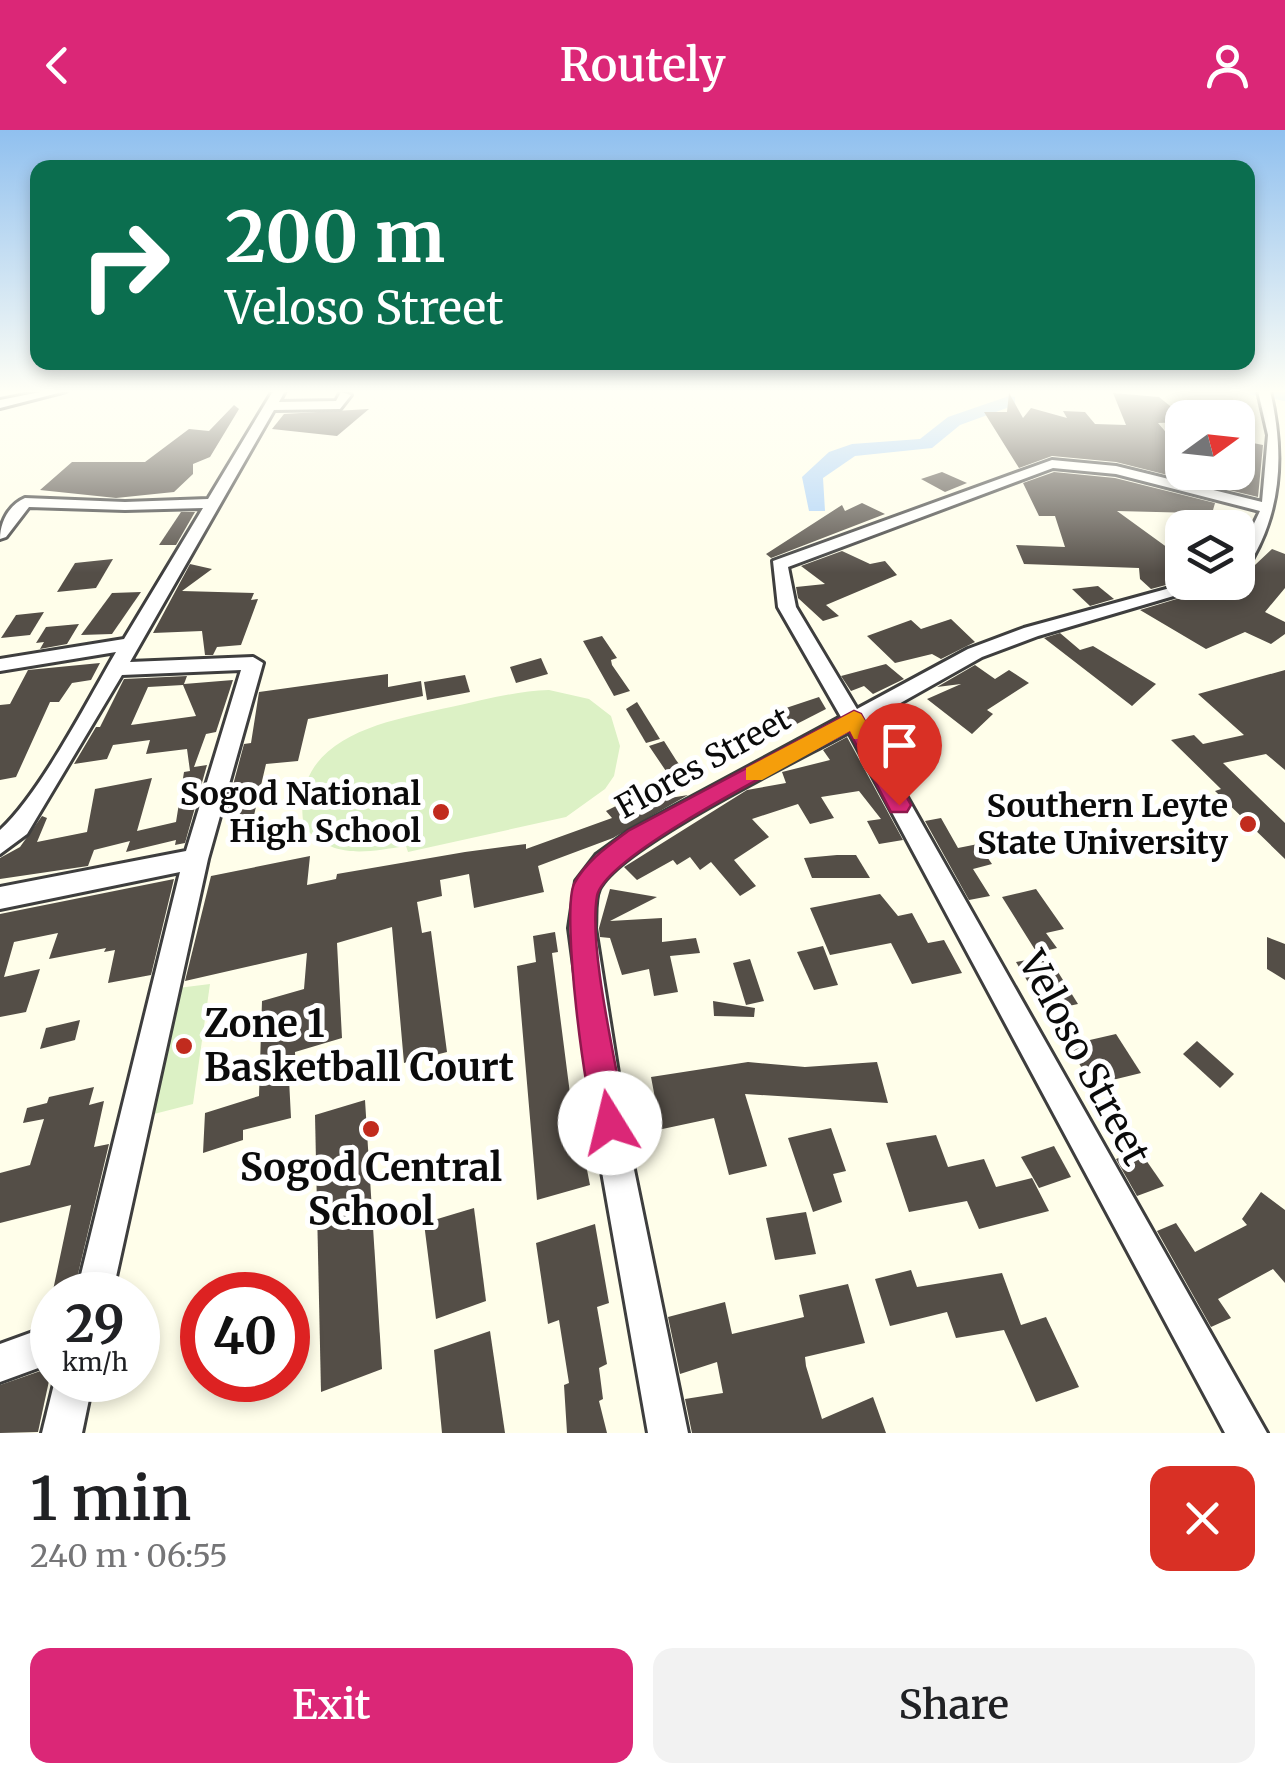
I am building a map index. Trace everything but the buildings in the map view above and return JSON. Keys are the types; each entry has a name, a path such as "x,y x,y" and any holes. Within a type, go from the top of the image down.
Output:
{"street":[{"path":"0,844 19,827 245,452"},
{"path":"1255,543 1267,508 1275,452"},
{"name":"Veloso Street","path":"1246,1433 1125,1224 1011,1001 929,863 854,719 787,607 780,565 1052,464 1116,470 1267,508"},
{"path":"0,534 25,502 216,503"},
{"name":"Flores Street","path":"668,1433 594,1028 582,928 585,889 605,862 637,838 976,653 1046,628 1165,595"},
{"path":"0,664 130,644"},
{"path":"99,1272 196,860 253,663 115,669"},
{"path":"0,898 196,860"},
{"path":"0,1363 30,1352"},
{"path":"62,1433 69,1402"}],"green space":[{"path":"549,690 589,699 611,716 620,746 614,776 605,789 566,817 408,852 406,846 364,851 339,849 315,838 304,827 303,796 311,772 327,753 348,738 399,719 500,696"},
{"name":"Zone 1 Basketball Court","path":"210,984 193,1104 154,1114 178,988"}],"waterway":[{"path":"817,506 812,477 836,456 847,452"}],"slow traffic":[{"path":"754,774 854,719 862,734"}],"place":[{"name":"Sogod National High School","path":"441,812"},
{"name":"Southern Leyte State University","path":"1248,824"},
{"name":"Zone 1 Basketball Court","path":"184,1046"},
{"name":"Sogod Central School","path":"371,1129"}],"route":[{"path":"610,1123 582,928 585,889 605,862 637,838 854,719 899,805"}]}
